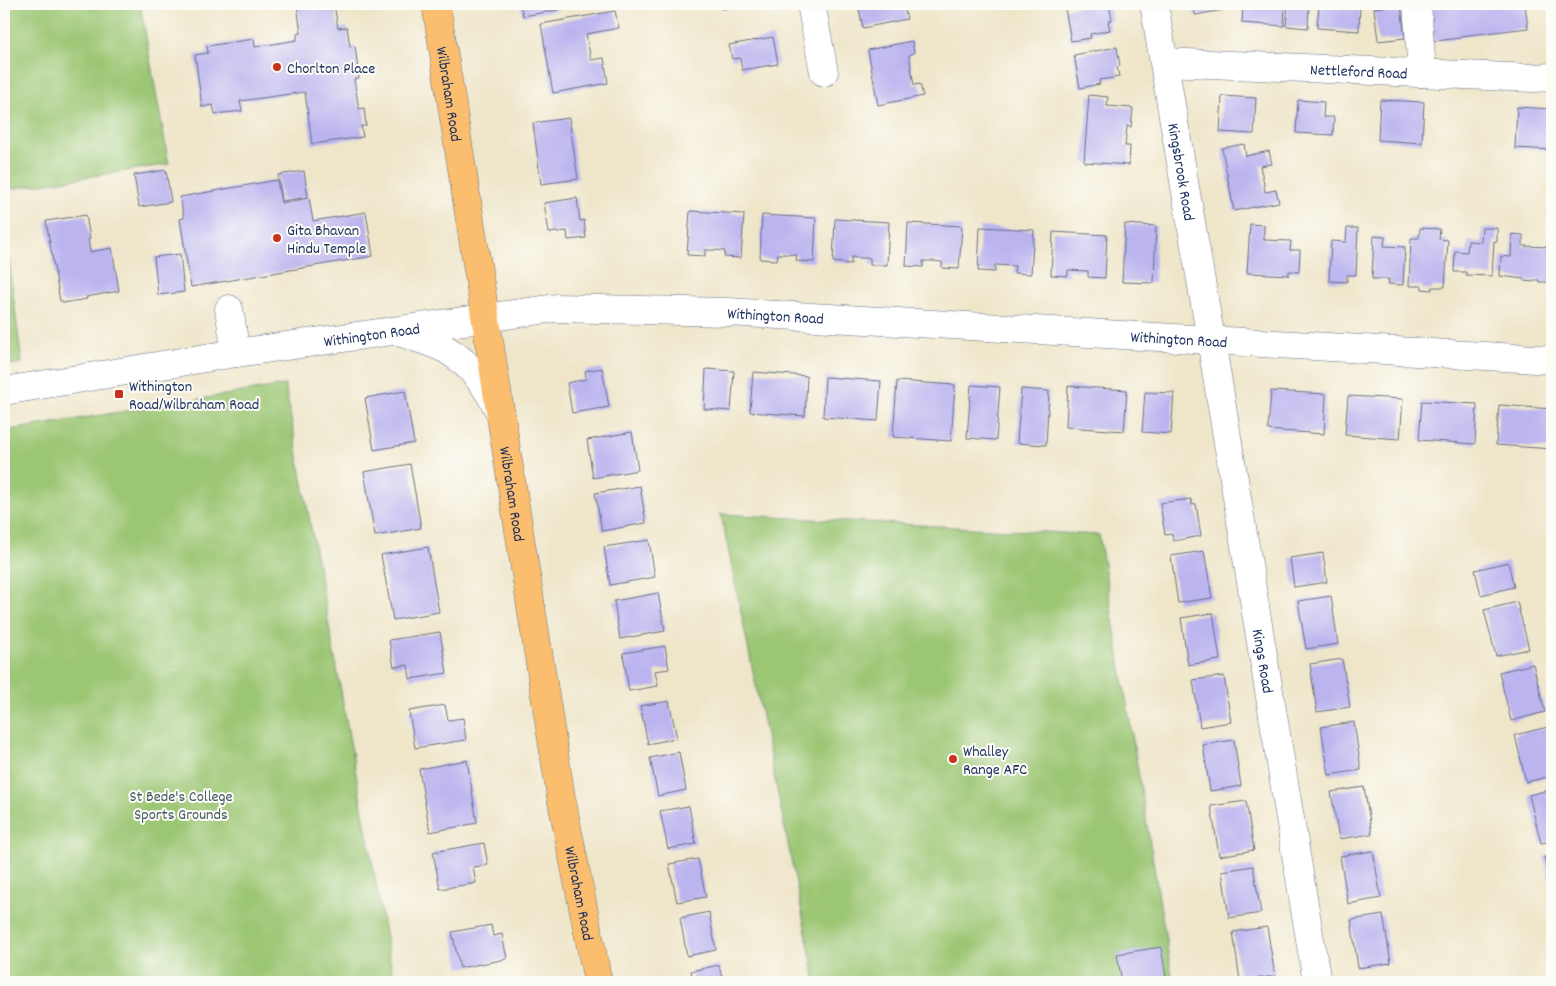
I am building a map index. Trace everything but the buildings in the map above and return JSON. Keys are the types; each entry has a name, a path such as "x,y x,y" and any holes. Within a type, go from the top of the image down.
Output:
{"highway":[{"name":"Wilbraham Road","path":"436,4 561,797 598,982"}],"street":[{"path":"811,4 824,72"},
{"name":"Kingsbrook Road","path":"1154,4 1212,340"},
{"path":"1417,4 1422,73"},
{"name":"Nettleford Road","path":"1165,62 1534,78 1552,77"},
{"name":"Withington Road","path":"4,391 236,353 556,308 727,312 1552,360"},
{"path":"229,309 236,353"},
{"path":"396,331 436,345 454,354 489,392 501,417"},
{"name":"Kings Road","path":"1212,340 1317,982"}],"green space":[{"path":"4,4 140,4 169,164 4,190"},
{"path":"4,224 22,363 4,366"},
{"name":"St Bede's College Sports Grounds","path":"285,385 394,982 4,982 4,431"},
{"name":"Whalley Range AFC","path":"721,514 1099,535 1173,982 816,982"}],"place":[{"name":"Chorlton Place","path":"277,67"},
{"name":"Gita Bhavan Hindu Temple","path":"277,238"},
{"name":"Withington Road/Wilbraham Road","path":"119,394"},
{"name":"Whalley Range AFC","path":"953,759"}]}
